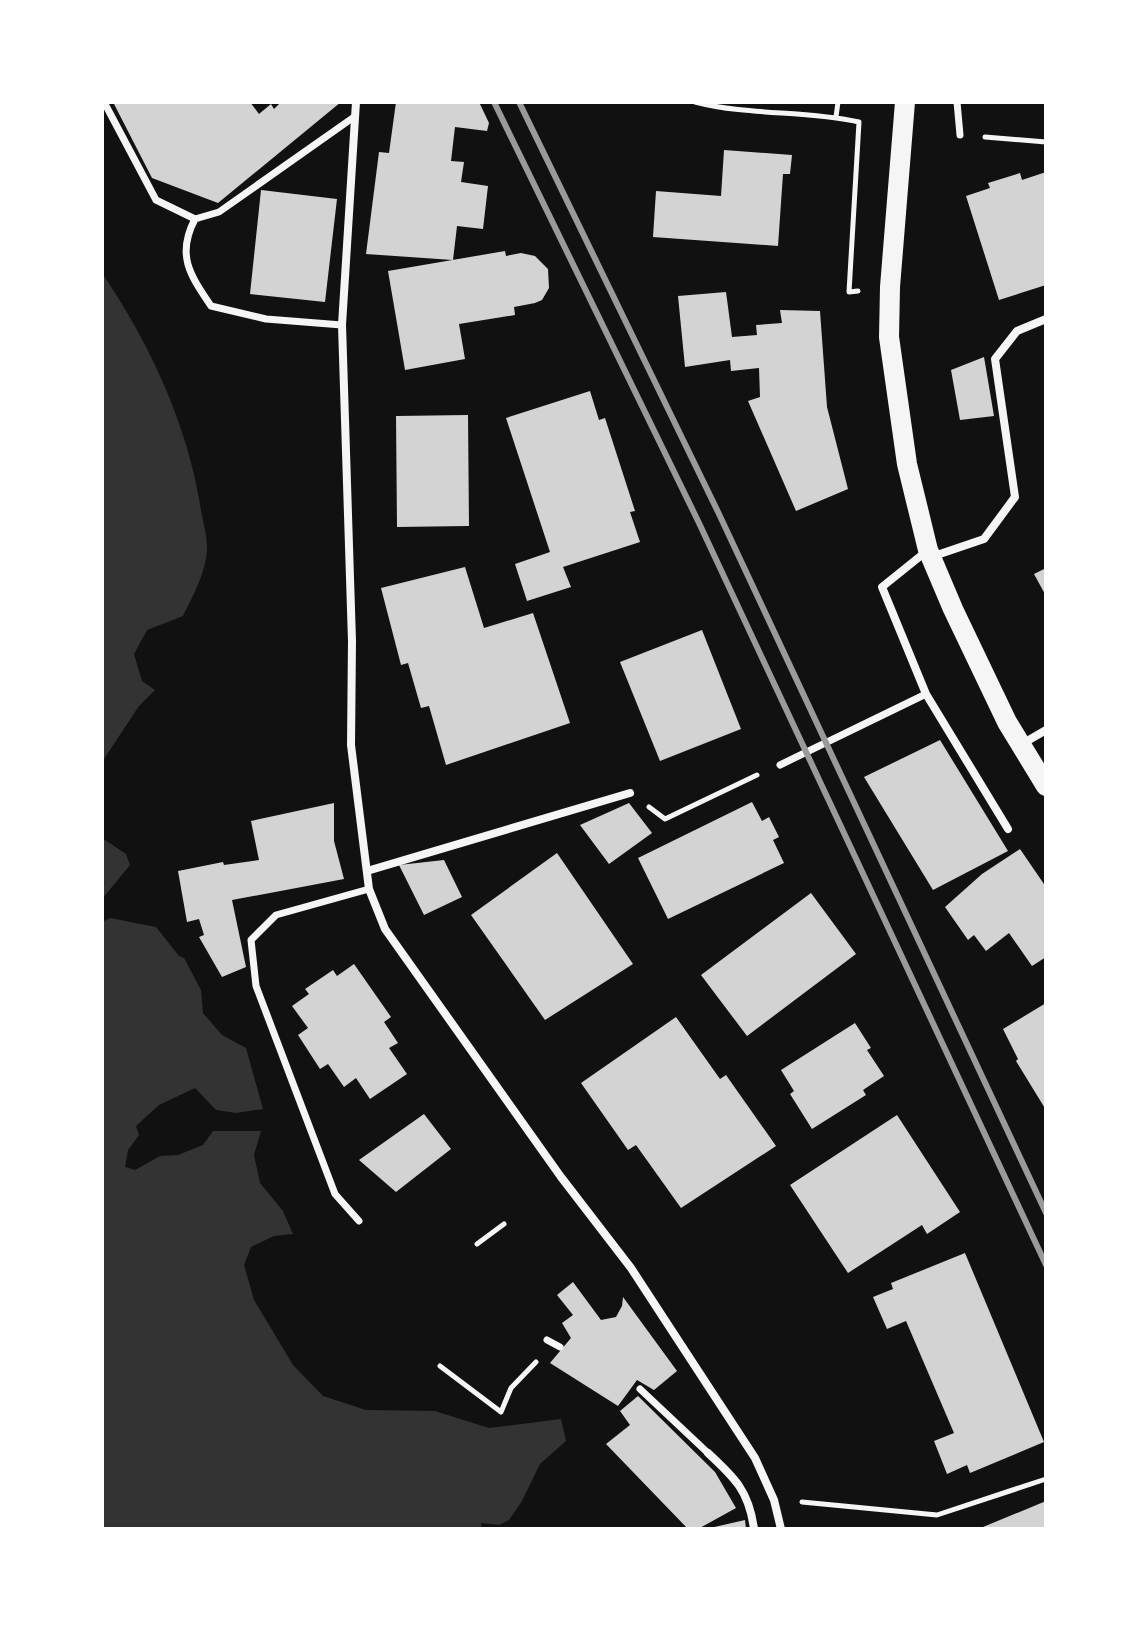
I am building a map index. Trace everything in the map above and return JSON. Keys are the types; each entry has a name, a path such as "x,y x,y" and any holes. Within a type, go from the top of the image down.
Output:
{"main road":[{"path":"905,102 889,337 907,464 930,554 959,623 1007,722 1046,786"}],"street":[{"path":"104,102 156,200 195,219 219,212 354,117"},
{"path":"356,102 342,325 352,641 351,745 369,889 385,929 561,1177 631,1268 755,1458 774,1500 781,1529"},
{"path":"957,102 960,135"},
{"path":"195,219 184,239 191,276 211,306 266,319 342,325"},
{"path":"1008,829 926,694 882,587 930,554 984,539 1015,497 995,359 1017,331 1046,319"},
{"path":"780,765 926,694"},
{"path":"1020,745 1046,730"},
{"path":"367,871 630,793"},
{"path":"359,1221 335,1194 256,986 251,940 276,915 369,889"},
{"path":"640,1389 738,1481 754,1529"}],"path":[{"path":"695,102 720,109 836,117 859,122 849,292 890,287"},
{"path":"836,117 838,102"},
{"path":"960,135 1046,142"},
{"path":"630,793 665,819 780,765"},
{"path":"477,1244 504,1224"},
{"path":"440,1366 501,1412 511,1388 554,1344"},
{"path":"774,1500 937,1515 1046,1479"}],"shaded area":[{"path":"102,273 136,328 177,416 195,478 207,547 202,574 183,616 147,630 134,654 142,681 155,690 139,706 102,762"},
{"path":"102,838 126,854 130,865 102,899"},
{"path":"110,918 156,927 184,958 201,990 203,1013 222,1035 246,1048 263,1109 236,1113 216,1110 195,1088 159,1105 136,1126 139,1135 128,1150 125,1167 135,1170 160,1156 178,1155 203,1145 213,1131 261,1131 254,1155 260,1183 283,1211 293,1234 274,1236 251,1247 244,1265 254,1300 293,1365 323,1396 366,1410 435,1411 489,1428 561,1419 566,1441 540,1464 509,1520 499,1525 481,1523 482,1529 102,1529 102,922"}],"building":[{"path":"113,102 250,102 259,114 271,104 274,109 281,102 341,102 218,203 152,178"},
{"path":"396,102 479,102 489,123 487,131 455,127 451,161 464,162 461,182 488,186 483,229 457,226 453,260 366,254 379,152 389,153"},
{"path":"724,150 792,155 790,174 783,174 778,246 653,237 656,191 721,196"},
{"path":"1046,172 1046,285 999,300 966,196 990,188 988,183 1020,173 1022,180"},
{"path":"261,190 337,199 325,302 250,294"},
{"path":"505,251 506,256 521,253 535,256 548,269 549,288 542,300 514,307 515,315 459,324 465,359 405,370 388,271"},
{"path":"726,292 732,337 757,335 756,325 782,323 780,310 820,311 827,407 848,489 796,511 748,401 760,397 759,368 731,371 730,360 685,367 678,296"},
{"path":"984,357 994,416 960,420 951,370"},
{"path":"590,391 599,420 605,418 635,511 630,512 640,542 563,567 571,587 527,601 515,564 550,552 506,418"},
{"path":"468,415 469,526 397,527 396,416"},
{"path":"465,567 484,628 533,613 570,723 446,765 429,706 421,708 408,663 401,665 381,588"},
{"path":"1046,568 1046,596 1034,574"},
{"path":"702,630 741,729 660,761 620,662"},
{"path":"940,740 1008,851 933,890 864,777"},
{"path":"752,802 762,821 769,817 779,837 773,840 784,863 668,919 638,858"},
{"path":"334,803 334,841 344,879 232,900 246,967 222,977 199,937 204,935 199,919 187,922 178,871 223,862 224,865 259,860 251,821"},
{"path":"629,803 652,833 609,864 580,825"},
{"path":"1020,849 1046,887 1046,957 1032,966 1009,933 986,951 974,935 968,940 945,907 982,874"},
{"path":"557,853 633,964 545,1020 471,915"},
{"path":"444,860 462,897 424,915 399,865"},
{"path":"811,893 856,954 747,1036 701,975"},
{"path":"354,964 391,1017 384,1022 398,1043 389,1048 407,1074 370,1099 356,1078 344,1087 328,1064 320,1069 298,1035 308,1028 292,1006 309,994 305,989 333,970 337,976"},
{"path":"1046,1003 1046,1110 1016,1061 1018,1059 1003,1029"},
{"path":"676,1017 720,1079 726,1075 776,1146 681,1208 636,1145 628,1150 581,1083"},
{"path":"855,1023 871,1048 867,1050 884,1076 863,1090 866,1095 812,1129 790,1094 794,1091 781,1070"},
{"path":"424,1114 451,1149 396,1192 359,1160"},
{"path":"897,1115 960,1212 927,1234 922,1225 848,1273 790,1185"},
{"path":"965,1253 1044,1442 970,1473 967,1465 947,1474 934,1441 954,1433 906,1321 887,1329 873,1297 893,1289 891,1283"},
{"path":"573,1282 601,1320 616,1317 623,1297 677,1371 654,1390 637,1380 618,1406 550,1363 571,1338 562,1323 573,1315 557,1295"},
{"path":"638,1396 715,1472 736,1508 698,1529 688,1529 606,1444 630,1425 620,1411"},
{"path":"1046,1501 1046,1529 983,1527"},
{"path":"745,1520 746,1529 710,1529 710,1528"}],"railway":[{"path":"494,102 699,523 1046,1265"},
{"path":"519,102 719,514 1046,1213"}]}
